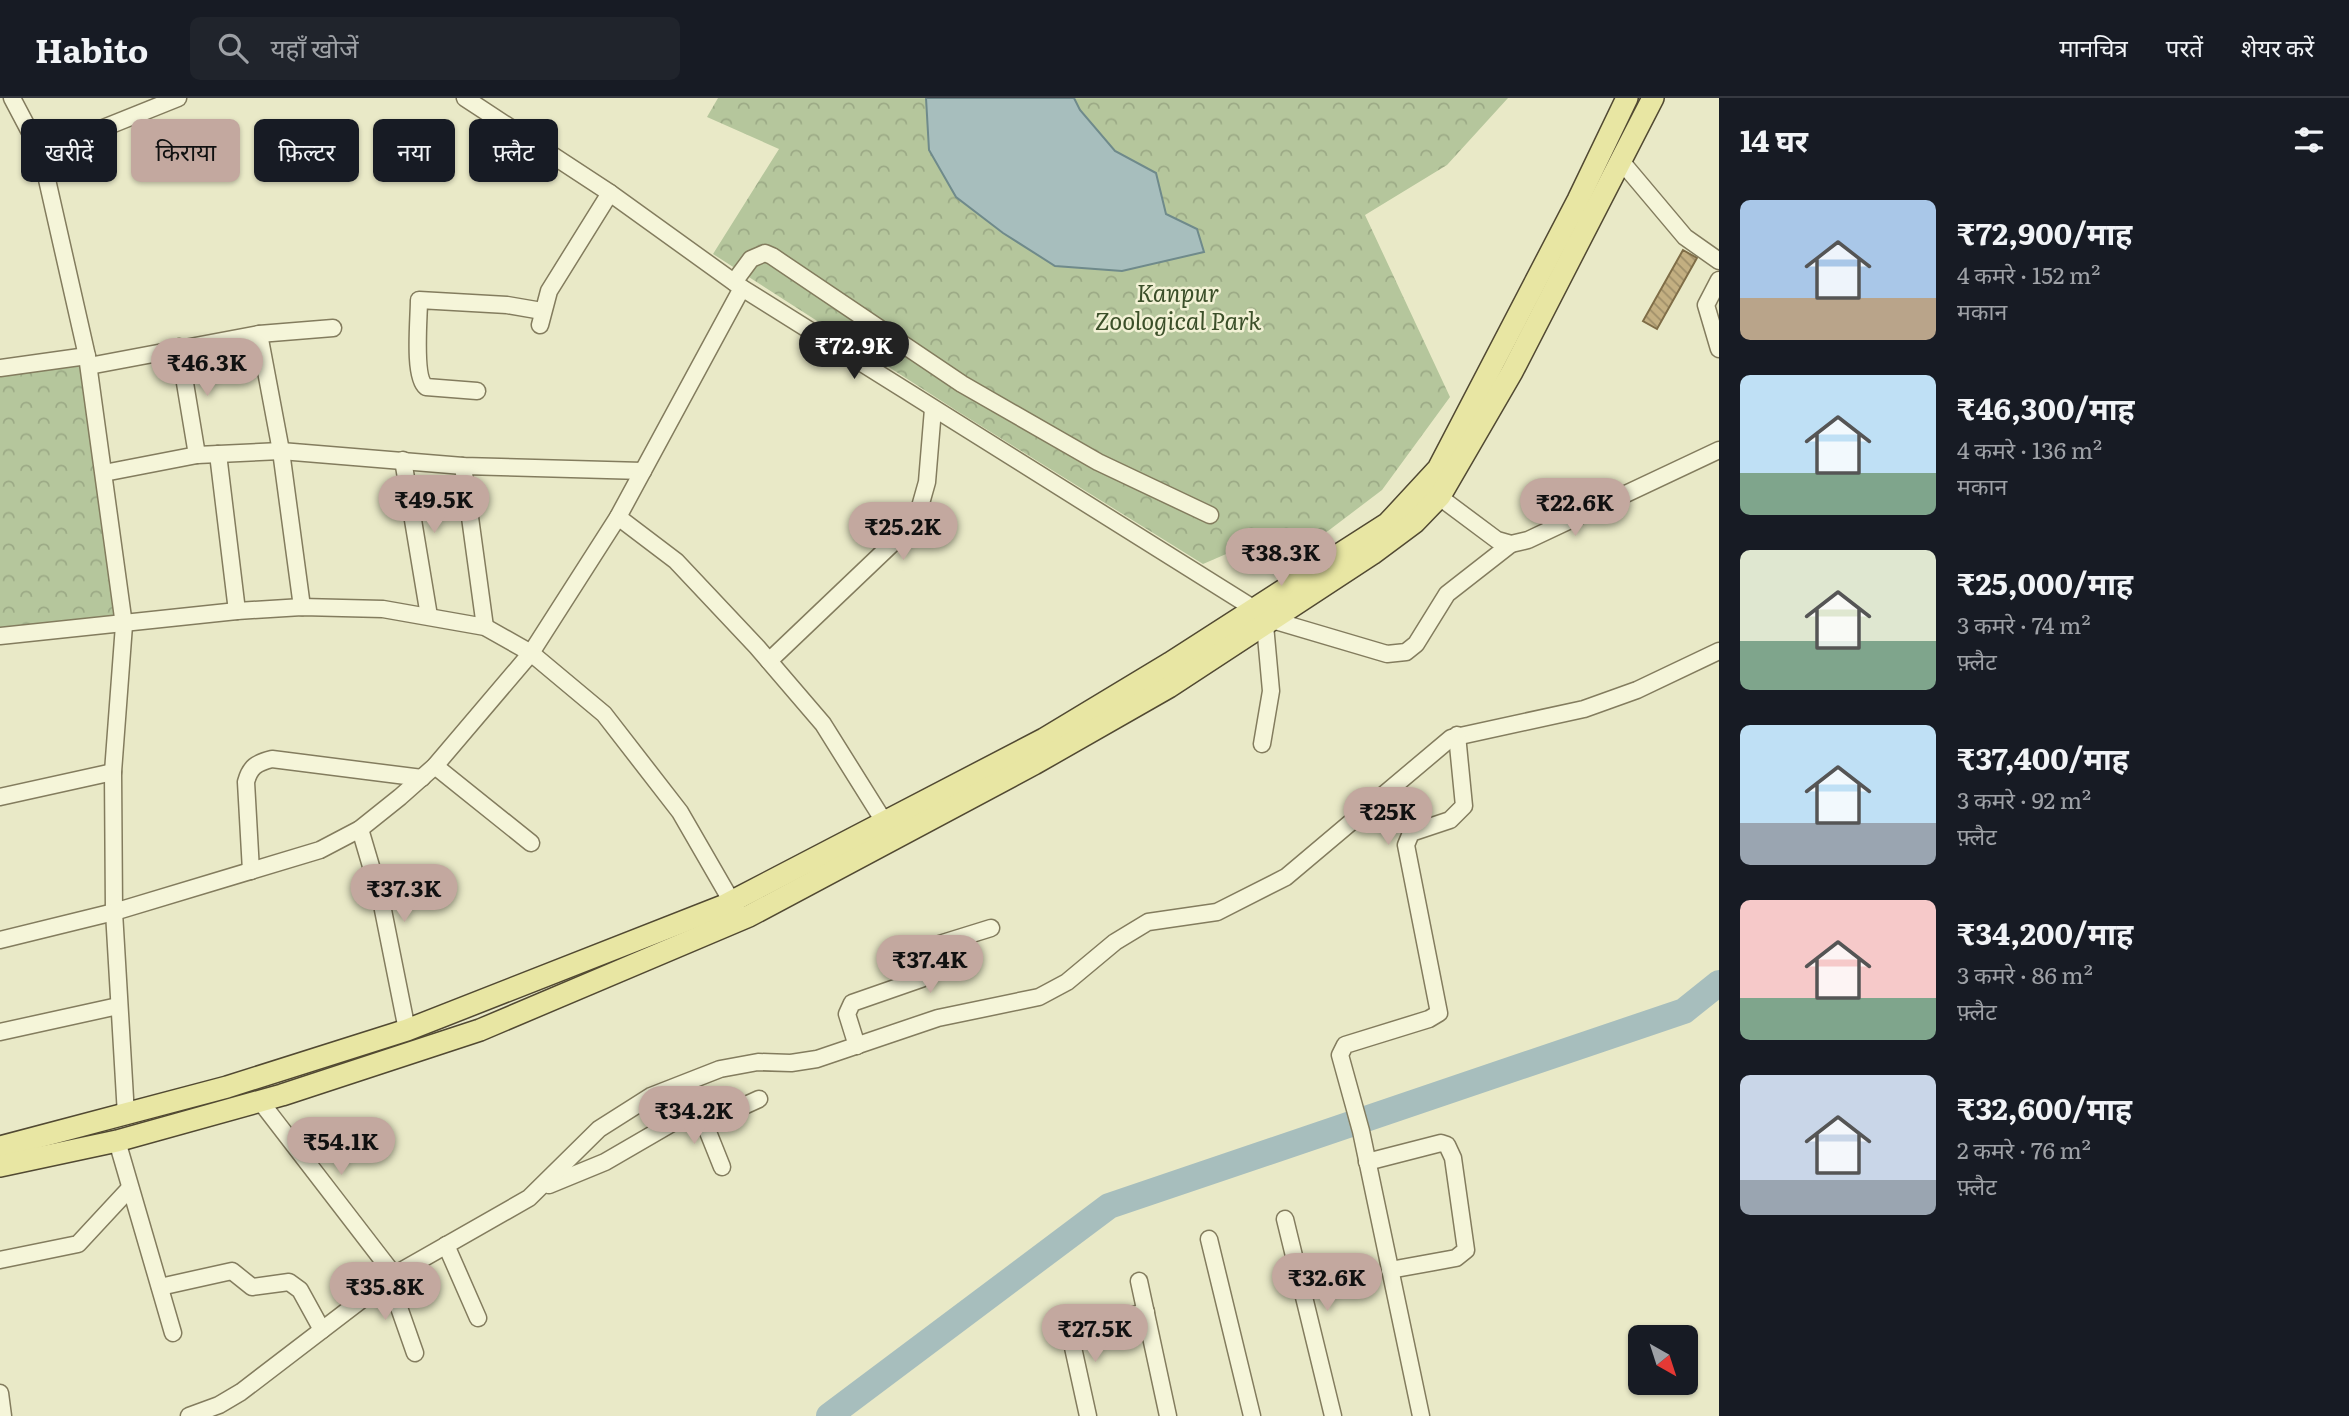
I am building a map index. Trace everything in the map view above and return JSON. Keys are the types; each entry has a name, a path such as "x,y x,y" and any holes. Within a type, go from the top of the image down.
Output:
{"main road":[{"path":"1431,491 1438,469 1578,200 1627,98"},
{"path":"0,1166 117,1141 439,1046 736,910 889,831 1044,739 1263,618 1431,491 1512,372 1653,98"},
{"path":"0,1147 126,1115 407,1030 736,910"}],"street":[{"path":"12,98 23,119"},
{"path":"117,122 178,98"},
{"path":"465,98 610,193 738,285 1263,618 1387,654 1406,652 1416,644 1447,594 1511,544 1528,540 1719,450"},
{"path":"1621,161 1685,237 1719,261"},
{"path":"48,182 88,361 124,625 113,772 114,912 126,1115"},
{"path":"477,391 426,387 422,384 418,370 419,300 508,305 541,318 549,291 610,193"},
{"path":"0,940 114,912 320,850 360,828 422,778 531,653 618,517 751,258 765,253 962,384 1098,462 1210,515"},
{"path":"1719,280 1706,304 1719,349"},
{"path":"0,368 88,361 259,334 333,328"},
{"path":"259,334 281,451 302,607"},
{"path":"179,347 197,455"},
{"path":"769,661 916,522 927,482 933,409"},
{"path":"104,473 197,455 281,451 463,466 643,471"},
{"path":"219,454 237,611"},
{"path":"403,460 429,616"},
{"path":"463,466 485,627"},
{"path":"1431,491 1497,540 1511,544"},
{"path":"618,517 676,561 769,661 823,724 889,831"},
{"path":"0,636 237,611 302,607 383,609 485,627 531,653 604,714 680,811 736,910"},
{"path":"1262,744 1272,691 1263,618"},
{"path":"189,1416 219,1405 240,1392 392,1277 516,1207 540,1189 599,1129 651,1096 698,1076 740,1064 804,1062 938,1018 1039,997 1067,982 1115,942 1148,922 1217,912 1301,867 1433,750 1457,735 1528,723 1584,709 1637,690 1719,651"},
{"path":"1421,1416 1341,1049 1353,1042 1435,1017 1439,1008 1406,845 1411,833 1450,820 1464,806 1457,735"},
{"path":"251,871 246,782 248,772 260,762 272,759 422,778"},
{"path":"435,766 531,843"},
{"path":"0,797 113,772"},
{"path":"360,828 381,900 407,1030"},
{"path":"856,1046 847,1014 852,1003 927,976 931,971 929,954 933,946 990,928"},
{"path":"0,1032 118,1006"},
{"path":"540,1189 605,1162 687,1115 737,1109 759,1099"},
{"path":"260,1101 392,1277 415,1353"},
{"path":"700,1112 722,1167"},
{"path":"117,1141 173,1333"},
{"path":"1367,1162 1441,1143 1447,1145 1452,1158 1466,1250 1456,1258 1390,1270"},
{"path":"0,1260 78,1244 130,1188"},
{"path":"1285,1219 1333,1416"},
{"path":"1209,1239 1252,1416"},
{"path":"446,1245 478,1318"},
{"path":"160,1287 232,1271 252,1287 289,1282 299,1290 323,1330"},
{"path":"1139,1281 1168,1416"},
{"path":"1088,1416 1068,1325 1146,1312"},
{"path":"0,1393 3,1416"}],"green space":[{"name":"Kanpur Zoological Park","path":"718,98 1508,98 1447,165 1365,215 1450,397 1382,490 1328,531 1256,565 1247,545 1203,564 957,411 713,254 779,149 707,117"},
{"path":"88,354 125,623 0,641 0,366"}],"water":[{"path":"926,98 1074,98 1080,110 1115,151 1156,173 1166,214 1197,229 1204,252 1122,271 1055,266 1003,233 956,197 929,150"}],"building":[{"path":"1683,250 1697,258 1657,329 1643,321"}],"waterway":[{"path":"829,1416 1109,1206 1684,1011 1719,983"}]}
